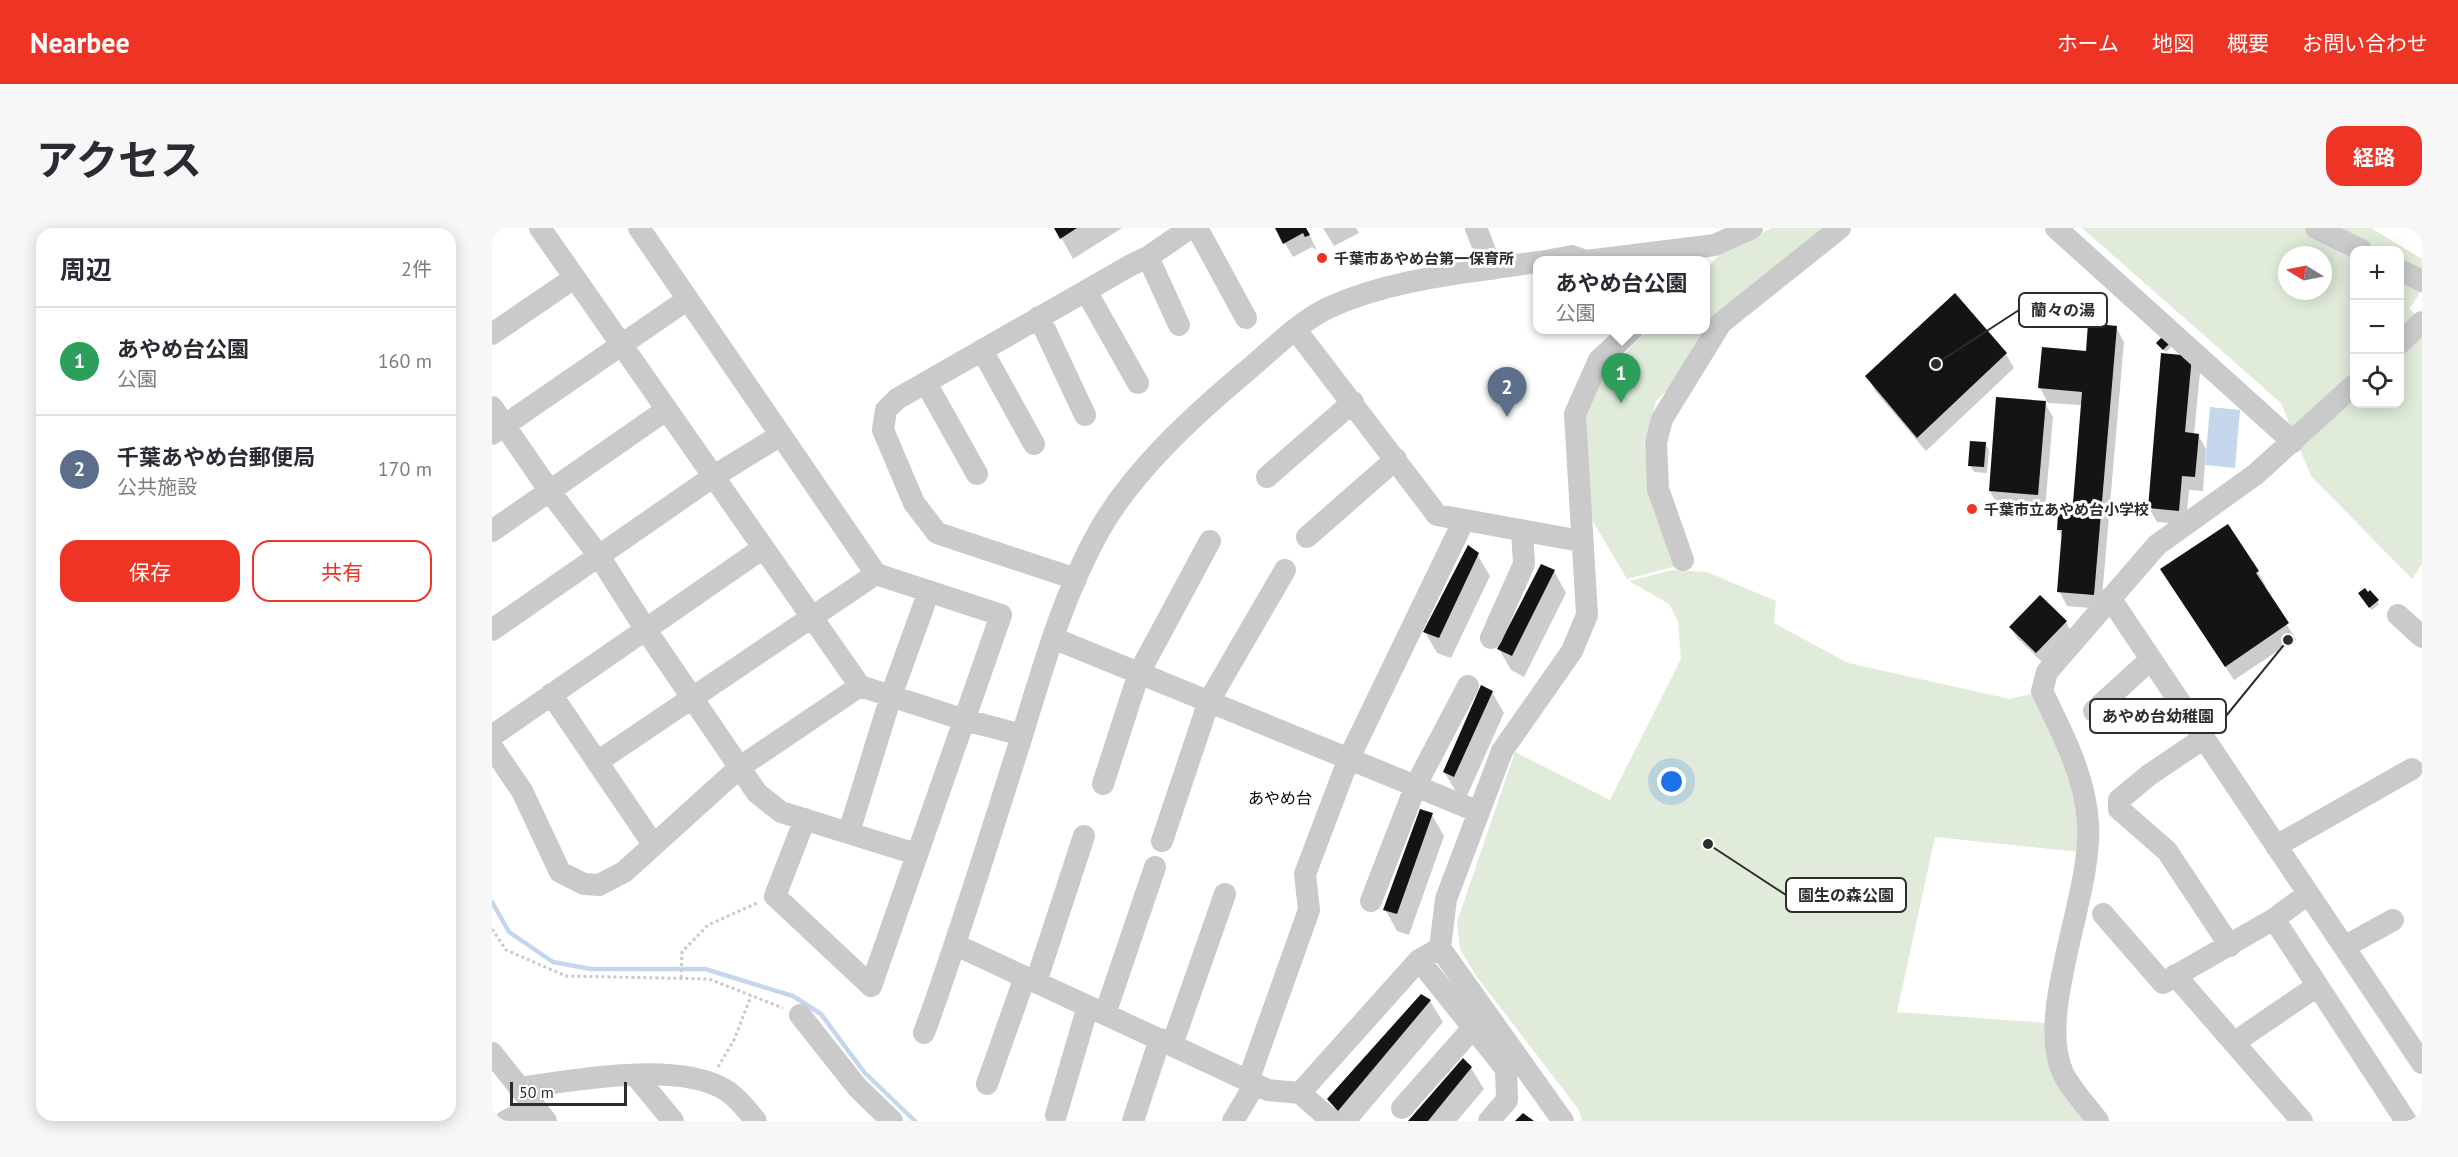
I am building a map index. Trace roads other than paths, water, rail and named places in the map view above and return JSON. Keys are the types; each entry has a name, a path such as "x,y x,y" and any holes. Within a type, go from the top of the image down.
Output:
{"street":[{"path":"540,228 860,686 965,720 1022,735"},
{"path":"639,228 876,574 1001,615 871,986 775,896 805,819"},
{"path":"1076,579 953,541 937,533 924,519 883,430 886,410 897,399 1148,257 1190,228"},
{"path":"1197,228 1246,318"},
{"path":"1476,228 1492,269"},
{"path":"1662,256 1707,253 1752,228"},
{"path":"1683,560 1659,489 1656,442 1662,420 1721,323 1840,228"},
{"path":"2056,228 2293,442"},
{"path":"2316,228 2353,246"},
{"path":"1148,257 1179,326"},
{"path":"924,1033 956,945 1053,638 1076,579 1100,530 1133,482 1216,397 1296,330 1326,309 1386,286 1533,263"},
{"path":"2404,272 2422,281"},
{"path":"492,334 574,278"},
{"path":"1086,291 1138,382"},
{"path":"688,299 620,345 496,422 599,556 692,698 767,803 781,812 916,854"},
{"path":"1039,317 1085,415"},
{"path":"2404,339 2422,322"},
{"path":"1296,330 1437,515 1581,541"},
{"path":"1563,1121 1440,948 1446,899 1502,751 1572,651 1587,615 1575,414 1599,360 1620,334"},
{"path":"982,350 1034,444"},
{"path":"926,383 977,474"},
{"path":"2098,1121 2064,1074 2055,1043 2056,1009 2088,858 2088,822 2077,767 2042,691 2047,672 2157,545 2256,474 2350,390"},
{"path":"1267,477 1353,402"},
{"path":"492,531 550,493 666,410"},
{"path":"492,630 714,476 781,435"},
{"path":"1307,537 1396,459"},
{"path":"1233,1121 1251,1082 1309,910 1305,874 1349,758 1464,520"},
{"path":"1491,638 1524,564 1522,530"},
{"path":"1103,784 1139,673 1210,541"},
{"path":"492,736 763,548"},
{"path":"1162,841 1209,701 1285,570"},
{"path":"597,762 876,574"},
{"path":"849,832 891,696 928,591"},
{"path":"2110,598 2344,947 2416,1040 2422,1063"},
{"path":"2398,615 2421,635"},
{"path":"1053,638 1479,812"},
{"path":"2094,711 2151,659"},
{"path":"492,747 522,791 561,872 572,880 599,885 624,872 740,767 860,686"},
{"path":"1371,901 1416,786 1468,686"},
{"path":"551,693 653,844"},
{"path":"2204,738 2119,800 2119,809 2167,851 2230,946"},
{"path":"2276,846 2412,769"},
{"path":"987,1084 1084,836"},
{"path":"1056,1114 1155,867"},
{"path":"1133,1121 1225,894"},
{"path":"2103,914 2163,983 2274,919 2308,894"},
{"path":"2274,919 2406,1121"},
{"path":"2344,947 2393,920"},
{"path":"956,945 1268,1090 1300,1093 1332,1121"},
{"path":"1300,1093 1419,960 1440,948"},
{"path":"1419,960 1506,1069 1507,1100 1489,1121"},
{"path":"2175,975 2302,1121"},
{"path":"2235,1042 2317,986"},
{"path":"800,1015 857,1087 892,1121"},
{"path":"1402,1108 1473,1028"},
{"path":"492,1053 540,1114 506,1121"},
{"path":"519,1088 636,1076 678,1075 709,1083 726,1091 756,1121"},
{"path":"636,1076 673,1121"}],"water":[{"path":"2210,407 2240,410 2235,468 2205,465"}],"waterway":[{"path":"492,902 509,932 553,962 591,969 705,969 793,996 821,1014 864,1072 915,1121"}],"place":[{"name":"千葉市あやめ台第一保育所","path":"1322,258"},
{"name":"蘭々の湯","path":"1936,364"},
{"name":"あやめ台公園","path":"1621,403"},
{"name":"千葉あやめ台郵便局","path":"1507,417"},
{"name":"千葉市立あやめ台小学校","path":"1972,509"},
{"name":"あやめ台幼稚園","path":"2288,640"},
{"name":"園生の森公園","path":"1708,844"}],"district":[{"name":"あやめ台","path":"1280,798"}]}
